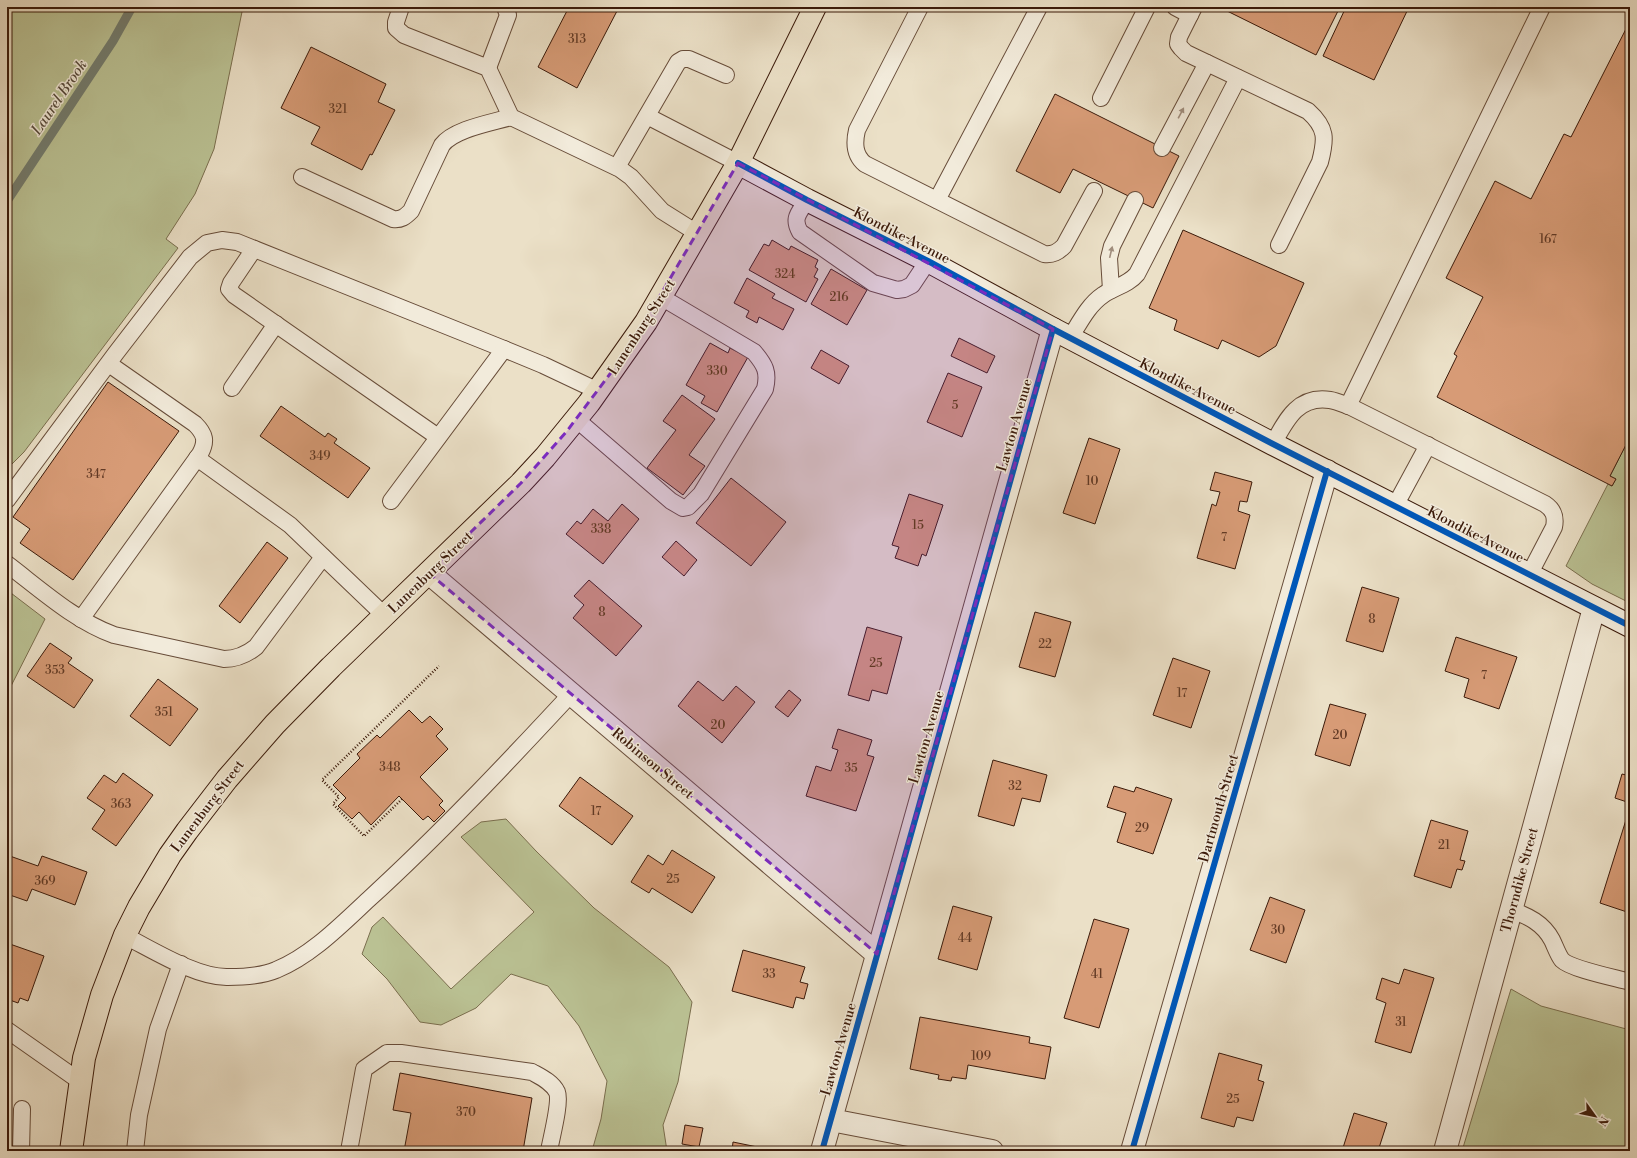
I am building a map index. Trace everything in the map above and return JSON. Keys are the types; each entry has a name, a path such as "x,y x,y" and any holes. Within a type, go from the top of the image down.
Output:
{"main road":[{"name":"Lunenburg Street","path":"72,1145 84,1058 102,995 125,936 143,901 170,855 186,831 222,784 250,751 303,696 521,483 598,391 661,298 738,163 815,7"}],"street":[{"name":"Klondike Avenue","path":"738,163 807,200 928,261 1061,334 1327,472 1630,626"},
{"name":"Lawton Avenue","path":"822,1151 877,954 1061,334"},
{"name":"Dartmouth Street","path":"1132,1151 1327,472"},
{"name":"Robinson Street","path":"429,573 877,954"},
{"name":"Thorndike Street","path":"1445,1151 1594,608"},
{"path":"831,1120 992,1151"}],"lane":[{"path":"401,7 396,22 396,28 404,35 488,68 510,117 617,167 631,177 662,211 698,233"},
{"path":"488,68 508,15 505,7"},
{"path":"920,7 857,130 855,139 858,159 865,164 1034,250 1051,254 1058,252 1064,246 1094,191"},
{"path":"937,200 1039,7"},
{"path":"1101,98 1147,7"},
{"path":"1175,7 1192,11 1179,37 1178,44 1186,53 1308,111 1318,120 1323,129 1323,150 1320,162 1279,245"},
{"path":"1348,406 1542,7"},
{"path":"617,167 647,116 672,69 678,62 683,59 689,59 726,75"},
{"path":"1162,148 1207,63"},
{"path":"1061,334 1095,301 1111,290 1133,280 1238,78"},
{"path":"647,116 738,163"},
{"path":"302,178 398,220 405,218 411,211 446,139 455,134 510,117"},
{"path":"807,200 796,217 796,224 800,232 873,283 897,290 904,289 912,285 928,261"},
{"path":"1111,290 1110,258 1112,246 1135,200"},
{"path":"7,500 190,257 207,243 222,240 237,242 504,349 543,365 598,391"},
{"path":"254,249 231,284 229,289 234,295 438,437"},
{"path":"576,419 671,501 683,508 688,507 701,494 765,389 767,378 766,370 762,361 754,352 661,298"},
{"path":"232,388 276,324"},
{"path":"391,500 504,349"},
{"path":"81,619 205,445 205,437 202,430 195,424 109,364"},
{"path":"1273,444 1291,414 1300,406 1314,400 1331,400 1348,406 1428,445 1551,508 1556,520 1554,527 1529,575"},
{"path":"1395,506 1428,445"},
{"path":"197,458 290,525 384,616"},
{"path":"7,564 81,619 100,630 114,635 224,659 234,659 248,653 256,647 323,557"},
{"path":"125,936 181,964 211,976 228,978 251,976 276,970 302,956 338,928 448,824 571,694"},
{"path":"1511,910 1528,916 1538,922 1550,936 1562,960 1572,966 1630,982"},
{"path":"135,1151 139,1115 158,1028 181,964"},
{"path":"7,1030 80,1082"},
{"path":"349,1151 364,1069 387,1054 401,1053 532,1072 543,1078 557,1092 557,1103 549,1151"},
{"path":"21,1151 22,1109"}],"path":[{"path":"402,799 364,836 333,804 340,797 322,780 440,666"}],"highlighted area":[{"path":"738,163 1053,329 877,954 429,573 521,483 567,431 628,350"}],"green space":[{"path":"7,7 243,7 214,149 195,194 166,239 178,248 24,452 7,469"},
{"path":"1630,437 1630,603 1592,584 1566,566 1608,484 1612,486 1616,479 1610,476"},
{"path":"7,590 45,619 9,690 7,706"},
{"path":"506,819 594,908 669,967 692,1002 678,1082 663,1125 667,1151 592,1151 601,1119 607,1081 579,1026 548,986 511,974 476,1008 441,1025 420,1022 387,979 362,954 372,927 383,917 451,989 534,912 461,837 481,822"},
{"path":"1511,989 1541,1006 1630,1030 1630,1151 1462,1151"}],"building":[{"path":"569,7 610,7 617,11 577,88 538,67"},
{"path":"1219,7 1340,7 1316,55"},
{"path":"1346,7 1409,7 1374,80 1323,56"},
{"path":"1630,21 1630,437 1610,476 1616,479 1612,486 1437,397 1457,356 1454,354 1483,297 1446,278 1495,181 1531,199 1564,134 1571,137"},
{"path":"311,47 386,84 378,102 395,110 372,155 370,154 362,170 311,144 320,127 281,108"},
{"path":"1055,94 1179,156 1153,208 1073,169 1060,193 1016,171"},
{"path":"1183,230 1304,283 1276,346 1259,357 1222,340 1218,349 1174,330 1177,320 1149,308"},
{"path":"772,240 789,250 791,246 818,260 815,267 818,269 814,277 818,279 806,302 749,270 764,244 769,246"},
{"path":"831,269 867,290 847,325 811,304"},
{"path":"747,278 775,294 772,298 794,309 783,330 759,317 757,323 746,317 749,311 734,303"},
{"path":"959,338 995,356 987,373 951,356"},
{"path":"710,343 728,353 730,348 748,357 717,412 701,403 705,396 686,385"},
{"path":"821,350 849,366 839,384 811,368"},
{"path":"948,373 982,387 962,437 927,422"},
{"path":"108,382 179,431 73,580 20,543 30,529 13,517"},
{"path":"682,395 715,419 689,455 705,466 683,495 647,468 676,430 663,421"},
{"path":"281,406 325,437 328,433 337,439 334,443 370,468 348,498 260,436"},
{"path":"1089,438 1120,449 1095,524 1063,513"},
{"path":"1215,472 1252,482 1247,502 1240,501 1238,511 1250,515 1235,569 1197,558 1212,504 1216,506 1220,492 1210,490"},
{"path":"731,478 786,522 751,566 696,523"},
{"path":"909,494 943,505 926,556 922,554 918,566 895,558 899,547 892,545"},
{"path":"622,504 639,519 603,564 566,534 577,521 581,524 593,509 608,521"},
{"path":"676,541 697,560 684,576 662,557"},
{"path":"267,542 288,558 240,623 219,606"},
{"path":"589,580 642,626 616,656 573,618 584,605 574,596"},
{"path":"1362,587 1399,598 1383,652 1346,641"},
{"path":"1035,612 1071,622 1055,677 1019,667"},
{"path":"867,627 902,637 887,694 872,690 869,701 848,695"},
{"path":"1456,637 1517,657 1499,709 1464,697 1469,679 1445,671"},
{"path":"50,643 72,658 68,663 93,680 74,708 27,676"},
{"path":"1173,658 1210,671 1191,728 1153,715"},
{"path":"158,679 198,709 170,746 130,716"},
{"path":"698,681 723,701 736,686 755,702 722,743 678,706"},
{"path":"789,690 801,700 788,717 775,707"},
{"path":"1330,704 1366,714 1350,766 1315,755"},
{"path":"409,710 422,723 430,716 443,729 436,736 448,749 420,777 443,801 439,805 445,811 434,822 428,816 423,820 399,796 371,825 359,812 352,819 338,806 346,798 333,785 360,758 357,754 377,735 380,738"},
{"path":"838,729 872,740 867,755 874,757 856,811 806,796 816,766 831,771 838,750 832,748"},
{"path":"993,760 1047,775 1040,802 1022,798 1014,826 978,816"},
{"path":"123,773 153,795 116,846 92,829 105,810 87,798 104,775 116,783"},
{"path":"1622,774 1630,776 1630,803 1615,798"},
{"path":"580,777 633,816 612,845 559,806"},
{"path":"1114,786 1134,792 1136,787 1172,799 1153,854 1117,842 1126,813 1107,807"},
{"path":"1630,807 1630,913 1600,903"},
{"path":"1431,820 1468,831 1460,860 1465,861 1462,870 1457,869 1451,888 1414,876"},
{"path":"672,850 715,877 692,913 652,888 649,893 631,882 648,855 663,865"},
{"path":"7,855 38,866 42,856 87,872 75,905 32,889 27,901 7,894"},
{"path":"1270,897 1305,910 1286,963 1250,950"},
{"path":"953,906 992,917 977,970 938,959"},
{"path":"1094,919 1129,929 1099,1028 1064,1018"},
{"path":"7,943 44,956 28,1001 20,998 18,1003 7,999"},
{"path":"743,950 805,967 800,982 808,984 804,999 796,997 793,1008 732,991"},
{"path":"1404,969 1434,978 1411,1053 1375,1042 1386,1003 1376,999 1382,978 1399,984"},
{"path":"920,1017 1030,1037 1029,1043 1051,1047 1045,1079 968,1065 966,1079 952,1077 951,1081 938,1079 939,1075 910,1069"},
{"path":"1219,1053 1262,1065 1258,1080 1264,1082 1253,1121 1237,1117 1234,1127 1201,1118"},
{"path":"400,1073 532,1098 523,1151 404,1151 411,1113 393,1110"},
{"path":"1354,1113 1387,1123 1378,1151 1342,1151"},
{"path":"685,1125 703,1128 699,1147 682,1144"},
{"path":"733,1142 767,1149 766,1151 732,1151"}],"waterway":[{"name":"Laurel Brook","path":"7,201 113,41 132,7"}],"cycle path":[{"path":"738,163 807,200 928,261 1053,329 1273,444 1630,626"},
{"path":"822,1151 1053,329"},
{"path":"1132,1151 1327,471"}]}
